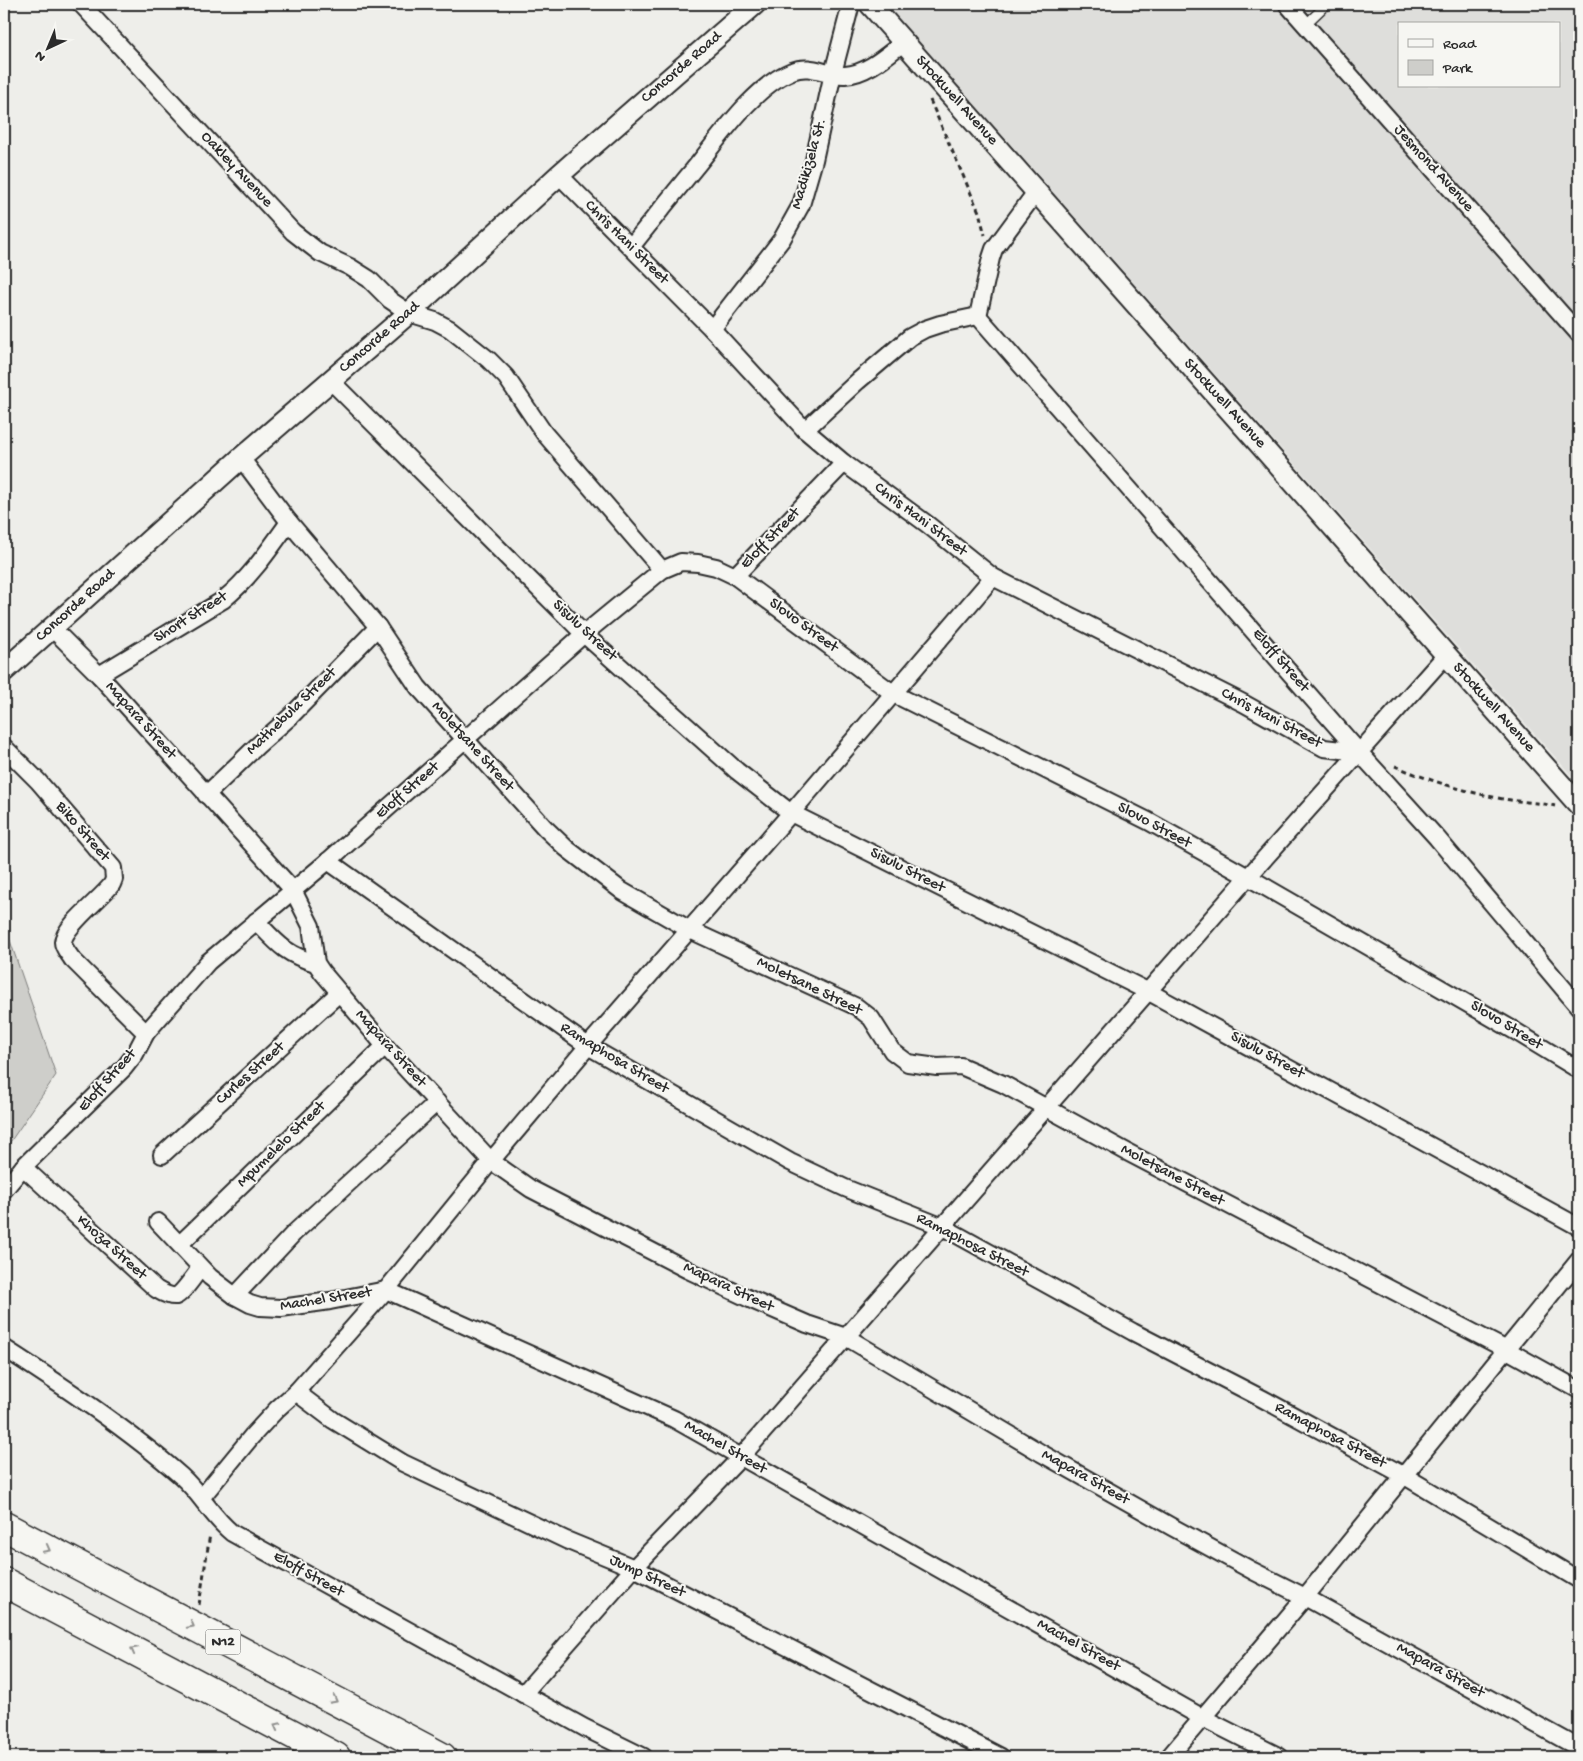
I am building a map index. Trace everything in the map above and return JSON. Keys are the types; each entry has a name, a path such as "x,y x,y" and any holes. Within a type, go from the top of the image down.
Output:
{"highway":[{"name":"N12","path":"4,1526 442,1757"},
{"path":"4,1582 336,1757"}],"street":[{"name":"Oakley Avenue","path":"81,4 293,232 320,253 336,259 369,280 390,300 409,314"},
{"name":"Concorde Road","path":"4,671 241,458 409,314 559,175 755,4"},
{"name":"Madikizela St.","path":"712,329 782,239 797,213 808,186 833,73 851,4"},
{"name":"Stockwell Avenue","path":"870,4 1446,655 1571,806"},
{"name":"Jesmond Avenue","path":"1287,4 1579,334"},
{"path":"631,247 728,126 748,104 780,77 801,68 814,68 845,75 866,69 904,42"},
{"name":"Chris Hani Street","path":"559,175 712,329 805,430 844,463 927,524 993,577 1243,704 1324,748 1359,752"},
{"path":"805,430 858,381 910,337 940,324 978,316 991,258 1003,236 1036,192"},
{"path":"409,314 435,321 450,329 506,377 544,432 662,570"},
{"name":"Eloff Street","path":"978,316 1359,752 1437,838 1579,1006"},
{"name":"Sisulu Street","path":"331,381 584,634 737,771 791,813 1149,992 1579,1227"},
{"name":"Moletsane Street","path":"241,458 289,522 378,627 418,687 545,828 566,848 622,891 690,930 858,1007 871,1018 892,1050 908,1063 937,1067 960,1066 1003,1084 1136,1157 1507,1350 1579,1390"},
{"name":"Eloff Street","path":"4,1190 24,1167 124,1068 136,1054 146,1033 198,971 328,861 584,634 662,570 681,562 698,562 716,566 734,576 844,463"},
{"name":"Short Street","path":"99,675 223,600 238,588 289,522"},
{"name":"Slovo Street","path":"734,576 894,694 1148,821 1515,1031 1579,1070"},
{"path":"202,1497 252,1436 296,1392 386,1290 588,1046 894,694 993,577"},
{"name":"Mathebula Street","path":"206,794 256,746 290,717 378,627"},
{"name":"Mapara Street","path":"51,628 99,675 293,890 311,926 316,963 327,980 491,1161 531,1189 688,1270 807,1324 846,1337 1041,1453 1245,1567 1305,1597 1579,1748"},
{"path":"523,1694 634,1568 741,1457 1248,877 1446,655"},
{"name":"Biko Street","path":"4,747 38,781 113,868 114,879 112,884 69,928 63,942 65,949 72,959 146,1033"},
{"name":"Ramaphosa Street","path":"328,861 588,1046 790,1162 845,1188 942,1228 1403,1475 1579,1580"},
{"path":"256,921 288,952 299,958 316,963"},
{"name":"Curles Street","path":"162,1154 339,993"},
{"name":"Mpumelelo Street","path":"180,1244 385,1046"},
{"path":"235,1296 294,1233 437,1102"},
{"name":"Khoza Street","path":"24,1167 143,1277 163,1293 171,1296 178,1294 200,1268"},
{"name":"Machel Street","path":"158,1222 200,1268 235,1296 250,1304 270,1309 330,1301 386,1290 674,1419 1202,1718 1280,1757"},
{"path":"1168,1757 1305,1597 1579,1260"},
{"name":"Eloff Street","path":"4,1348 128,1434 181,1476 202,1497 214,1516 232,1533 585,1728 644,1757"},
{"name":"Jump Street","path":"296,1392 333,1420 403,1463 550,1533 634,1568 1001,1757"}],"lane":[{"path":"1306,25 1327,4"}],"path":[{"path":"928,97 979,212 991,258"},
{"path":"1393,766 1426,778 1500,799 1571,806"},
{"path":"191,1625 200,1602 214,1516"}],"shaded area":[{"path":"886,4 1579,4 1579,784"}],"green space":[{"path":"4,923 56,1075 4,1151"}]}
